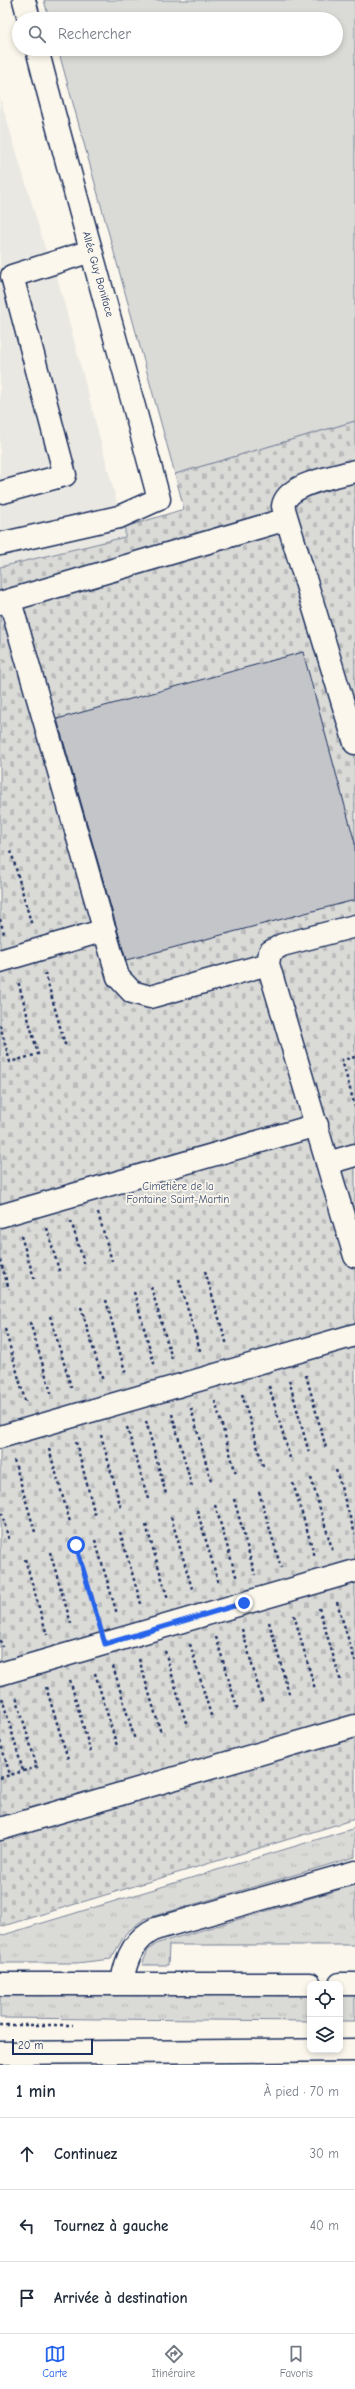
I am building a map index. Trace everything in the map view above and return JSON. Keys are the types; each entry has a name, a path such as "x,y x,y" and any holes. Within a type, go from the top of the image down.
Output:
{"street":[{"path":"24,0 27,12"},
{"name":"Allée Guy Boniface","path":"0,544 119,517 159,499 39,56"},
{"path":"3,492 65,475 12,276 91,251"},
{"path":"355,471 294,490 284,500 283,506 355,743"},
{"path":"268,964 150,997 141,996 125,985 118,977 5,602 287,519"},
{"path":"355,926 282,945 270,952 268,964 355,1256"},
{"path":"6,959 105,930"},
{"path":"7,1214 317,1125"},
{"path":"328,1163 355,1155"},
{"path":"4,1436 355,1335"},
{"path":"5,1673 332,1578"},
{"path":"0,1829 355,1726"},
{"path":"122,1984 124,1970 136,1945 145,1934 155,1929 355,1872"},
{"path":"0,1984 307,1984"},
{"path":"343,1984 355,1984"},
{"path":"0,2053 55,2059 205,2058 355,2050"}],"path":[{"path":"0,919 6,959 38,1054 10,1062 0,1025"},
{"path":"355,1057 342,1060 355,1107"},
{"path":"90,1190 112,1261"},
{"path":"64,1198 85,1266"},
{"path":"40,1205 60,1274"},
{"path":"7,1214 35,1282"},
{"path":"0,1260 9,1289"},
{"path":"151,1288 173,1387 192,1487"},
{"path":"134,1292 211,1481"},
{"path":"70,1522 106,1300"},
{"path":"80,1307 96,1515"},
{"path":"50,1316 88,1411 121,1508"},
{"path":"30,1322 148,1499"},
{"path":"5,1329 88,1411 166,1494"},
{"path":"281,1356 326,1448"},
{"path":"281,1356 309,1453"},
{"path":"281,1356 290,1458"},
{"path":"4,1436 35,1532"},
{"path":"336,1470 355,1534"},
{"path":"310,1478 332,1578 355,1661"},
{"path":"293,1483 332,1578 341,1682"},
{"path":"68,1760 143,1633 215,1505"},
{"path":"0,1507 9,1540"},
{"path":"91,1752 197,1510"},
{"path":"117,1746 171,1517"},
{"path":"135,1740 143,1633 146,1525"},
{"path":"120,1532 143,1633 161,1733"},
{"path":"95,1540 143,1633 187,1726"},
{"path":"76,1545 143,1633 212,1718"},
{"path":"50,1552 143,1633 238,1711"},
{"path":"25,1559 143,1633 263,1704"},
{"path":"0,1640 5,1673 37,1767 0,1778"},
{"path":"0,1692 23,1771"},
{"path":"0,1741 10,1775"}],"shaded area":[{"path":"0,97 46,251 58,280 126,537 0,567"}],"green space":[{"path":"44,0 355,0 355,421 175,474 60,56 343,56 343,12 47,12"},
{"name":"Cimetière de la Fontaine Saint-Martin","path":"355,421 355,1819 0,1927 0,567 125,537 125,527 184,509 175,474"},
{"path":"355,1828 355,1857 144,1919 126,1933 111,1959 77,1963 0,1963 0,1936"},
{"path":"355,1885 355,1945 169,1945 168,1965 142,1965 148,1950 158,1943"},
{"path":"0,1994 307,1995 307,2021 0,2018"},
{"path":"343,1995 355,1995 355,2021 343,2021"}],"building":[{"path":"303,652 355,843 355,900 126,960 57,719"}],"route":[{"path":"76,1545 105,1644 244,1603"}]}
